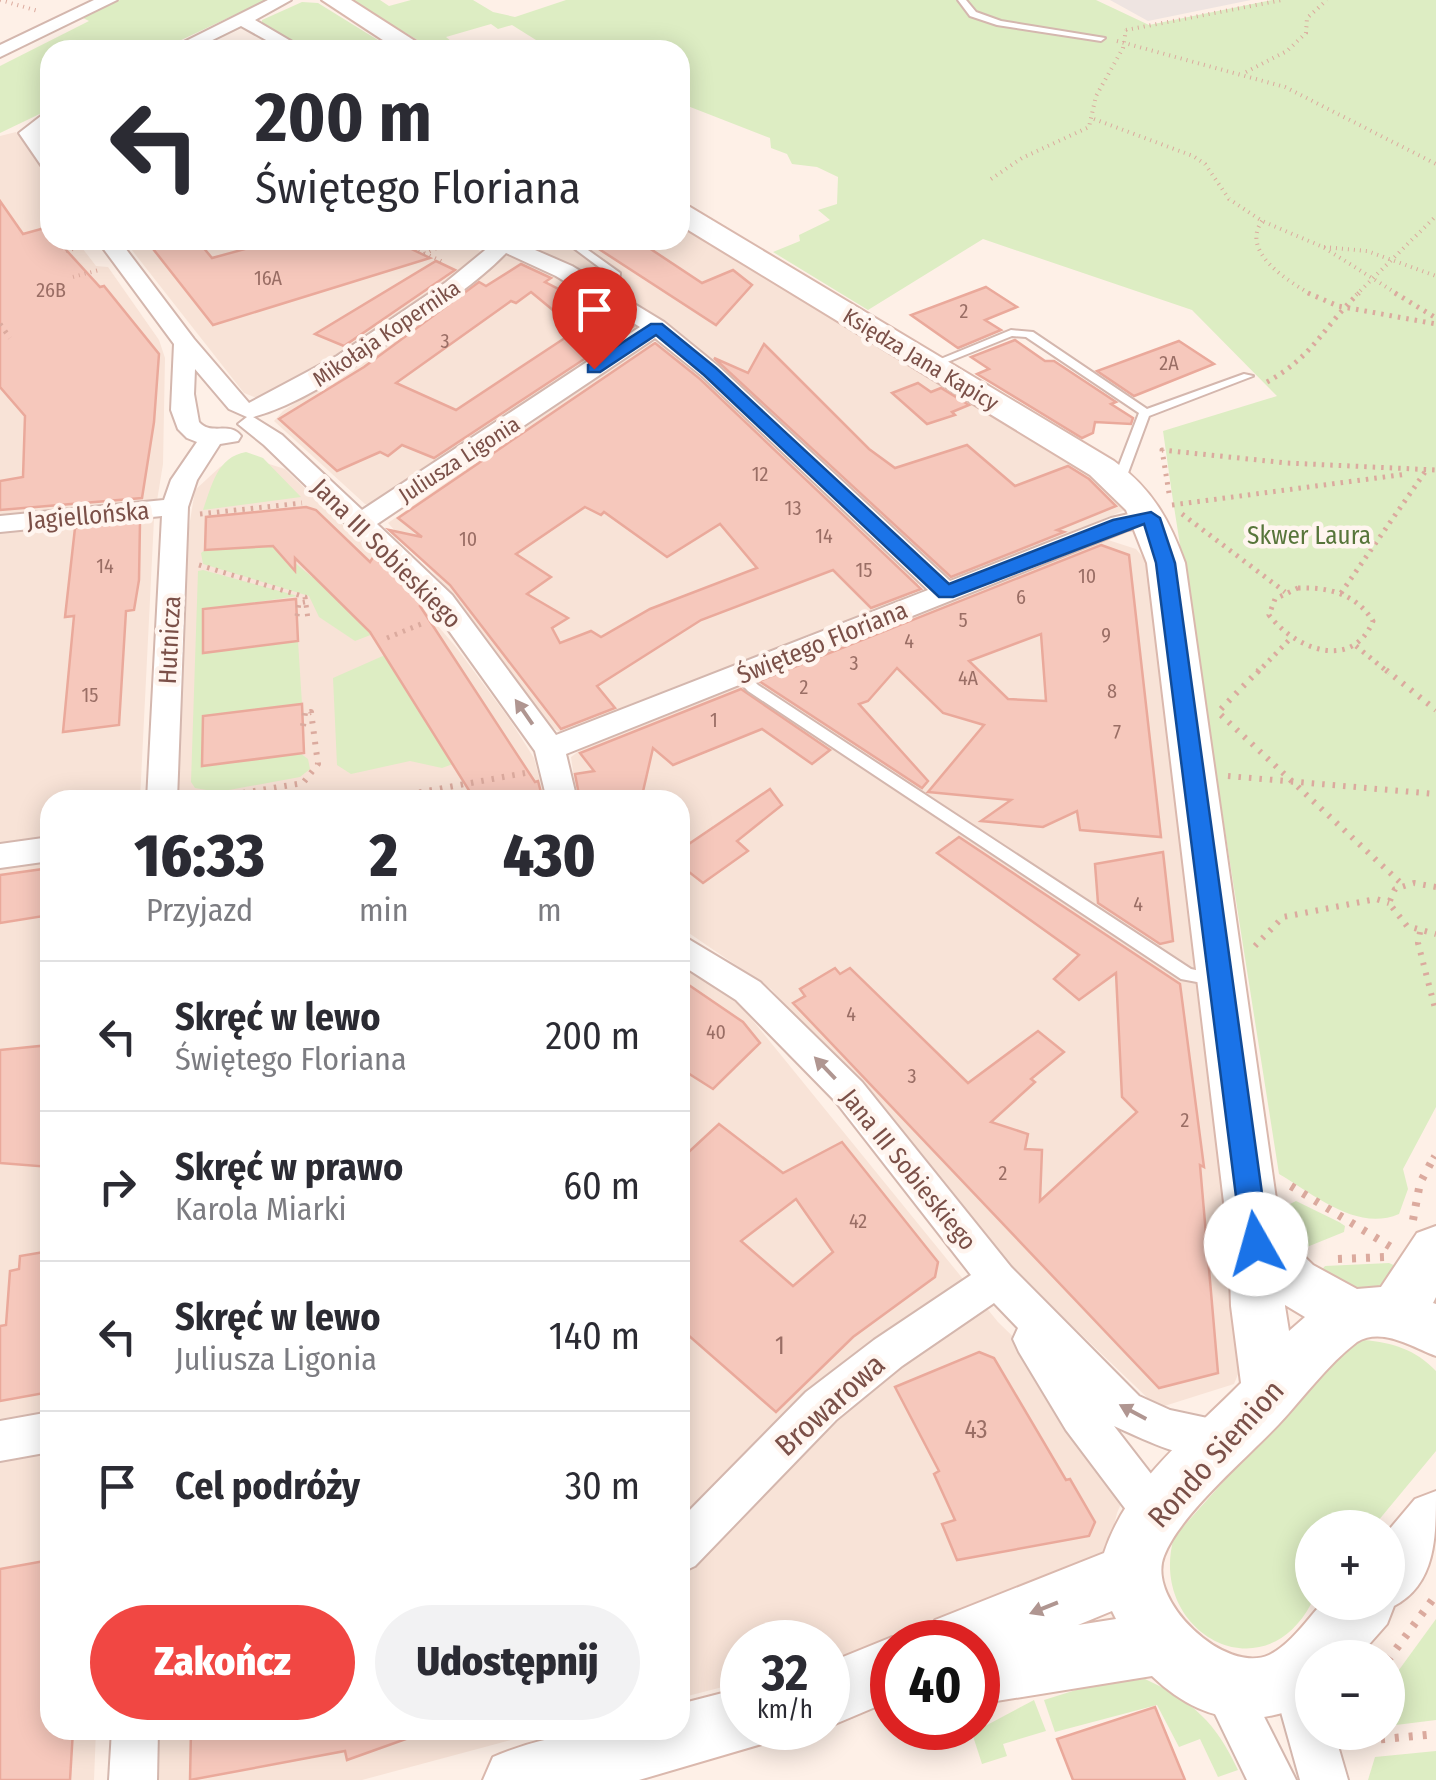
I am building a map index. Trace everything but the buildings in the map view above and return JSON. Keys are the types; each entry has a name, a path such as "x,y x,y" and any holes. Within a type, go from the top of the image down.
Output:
{"street":[{"path":"0,52 108,0"},
{"path":"198,40 282,0"},
{"path":"334,0 400,40"},
{"path":"242,19 277,39"},
{"path":"40,124 29,133 40,149"},
{"name":"Księdza Jana Kapicy","path":"690,219 1119,481 1161,512"},
{"name":"Jana III Sobieskiego","path":"116,250 186,344 246,413 450,613 550,749 560,790"},
{"name":"Mikołaja Kopernika","path":"246,413 281,400 326,374 465,280 493,250"},
{"path":"520,250 613,298 656,327 710,371 946,592"},
{"name":"Juliusza Ligonia","path":"361,524 656,327"},
{"path":"186,344 181,407 197,431 233,435 246,413 208,405 197,431 186,501"},
{"name":"Jagiellońska","path":"0,524 186,501"},
{"name":"Hutnicza","path":"174,790 186,501"},
{"path":"1161,512 1166,563 1235,966 1258,1306 1271,1392"},
{"name":"Świętego Floriana","path":"550,749 1120,524 1161,512"},
{"path":"0,856 40,850"},
{"name":"Jana III Sobieskiego","path":"690,953 748,991 848,1092 996,1280 1124,1410 1168,1428 1226,1438"},
{"path":"1256,1244 1294,1282 1394,1320"},
{"name":"Rondo Siemion","path":"1130,1573 1138,1541 1157,1516 1322,1337 1394,1320 1423,1244"},
{"name":"Jana III Sobieskiego","path":"996,1280 1080,1416 1157,1516"},
{"name":"Browarowa","path":"690,1541 821,1406 888,1353 996,1280"},
{"path":"0,1441 40,1434"},
{"path":"1405,1557 1436,1520"},
{"path":"1000,1625 1130,1573 1141,1609 1159,1643 1225,1687 1256,1690 1295,1672"},
{"path":"1331,1640 1349,1620"},
{"path":"1000,1668 1159,1643"},
{"path":"1225,1687 1272,1780"},
{"path":"690,1734 720,1726"},
{"path":"134,1780 135,1740"},
{"path":"516,1780 667,1740"}],"lane":[{"path":"962,0 973,14 1000,23 1101,38"},
{"path":"582,250 616,275 613,298"},
{"path":"930,365 1011,334 1030,334 1146,413"},
{"path":"1119,481 1146,413 1248,376"},
{"path":"740,675 753,688 1186,975 1235,966"}],"path":[{"path":"0,0 46,14"},
{"path":"1101,38 1282,0"},
{"path":"1245,72 1297,42 1306,33 1308,18 1327,0"},
{"path":"991,180 1022,158 1089,127 1094,119 1096,95 1126,43 1126,30"},
{"path":"1101,38 1245,72 1332,108 1436,164"},
{"path":"1094,119 1193,156 1204,164 1229,199 1262,220 1323,248 1436,322"},
{"path":"1248,376 1264,383 1282,375 1317,346 1342,310 1436,216"},
{"path":"1262,220 1255,232 1256,248 1270,265 1301,289 1342,310 1436,322"},
{"path":"1323,248 1338,246 1436,276"},
{"path":"416,250 450,265"},
{"path":"424,254 433,250"},
{"path":"73,277 101,270"},
{"path":"0,324 6,335"},
{"path":"1161,512 1162,450 1425,472"},
{"path":"1161,512 1436,470"},
{"path":"1341,593 1425,472"},
{"path":"186,501 314,502"},
{"path":"1161,512 1285,592"},
{"path":"193,564 305,597 308,618"},
{"path":"1310,587 1341,593 1362,606 1373,620 1369,635 1356,646 1316,648 1290,640 1269,615 1275,598 1285,592 1310,587"},
{"path":"297,616 299,602 305,602"},
{"path":"387,638 450,613"},
{"path":"1290,640 1218,712 1403,885"},
{"path":"1356,646 1436,710"},
{"path":"261,790 303,783 318,764 311,712 305,713 303,726"},
{"path":"426,790 498,775 531,773"},
{"path":"1226,775 1436,794"},
{"path":"1425,884 1436,875"},
{"path":"1389,904 1395,889 1403,885 1436,887"},
{"path":"1235,966 1283,918 1376,899 1389,904 1399,921 1420,932 1436,934"},
{"path":"1420,932 1418,944 1436,1012"},
{"path":"1423,1244 1420,1183 1436,1153"},
{"path":"1273,1175 1406,1256 1330,1259"},
{"path":"1403,1640 1436,1595"},
{"path":"1336,1761 1436,1734"}],"shaded area":[{"path":"1110,0 1251,0 1148,21"},
{"path":"16,132 40,164 40,250 84,250 96,266 108,267 159,340 165,358 163,464 154,519 140,790 40,790 40,1740 96,1740 94,1780 0,1780 0,136"},
{"path":"690,227 1107,484 1126,505 1125,510 958,580 948,579 712,365 622,295 528,250 690,250"},
{"path":"132,250 483,253 443,290 274,397 259,399 244,393"},
{"path":"507,255 519,255 608,303 636,330 370,505 365,504 274,421 283,411 473,284"},
{"path":"649,342 663,343 918,582 918,587 902,599 563,734 543,722 444,585 388,523"},
{"path":"244,456 285,469 393,574 456,647 510,720 534,758 542,790 176,790 185,552 195,490 220,467"},
{"path":"1105,539 1136,549 1147,562 1151,575 1243,1362 1234,1384 1158,1408 1009,1265 847,1072 771,989 690,934 690,790 576,790 571,757 583,748"},
{"path":"690,972 741,1006 998,1322 1134,1455 1134,1474 1117,1513 1109,1546 1091,1565 972,1620 870,1620 870,1651 850,1656 850,1620 720,1620 720,1688 690,1695"},
{"path":"152,1740 511,1740 362,1780 151,1780"}],"green space":[{"path":"120,0 266,0 181,40 51,40 89,21 81,17"},
{"name":"Skwer Laura","path":"351,0 380,0 389,6 411,0 473,0 493,12 515,17 566,0 1096,0 1149,25 1272,0 1436,0 1436,1107 1403,1169 1408,1189 1399,1214 1383,1218 1352,1215 1279,1174 1172,494 1163,431 1277,396 1192,310 983,239 868,310 773,252 800,241 799,235 830,220 818,210 837,204 838,177 817,167 792,164 787,154 771,148 770,138 690,107 690,40 536,40 512,25 498,29 491,24 446,37 450,40 417,40"},
{"path":"302,2 318,3 378,40 289,40 262,26 262,20"},
{"path":"40,46 40,114 0,133 0,66"},
{"path":"246,452 263,458 301,497 203,510 222,466"},
{"path":"275,543 289,564 294,562 312,577 363,555 373,634 355,641 319,617 309,596 203,564 201,553 205,550"},
{"path":"198,571 298,596 203,610 203,652 298,641 302,704 203,716 300,753 308,759 310,769 300,777 229,790 195,788 191,782"},
{"path":"385,655 473,688 483,702 427,721 453,764 442,768 410,761 351,774 337,765 333,678"},
{"path":"1296,1201 1339,1222 1345,1226 1344,1232 1302,1249 1293,1241 1286,1206"},
{"path":"1389,1263 1409,1272 1370,1297 1314,1280 1325,1266"},
{"path":"1364,1340 1385,1343 1420,1357 1436,1371 1436,1451 1387,1510 1295,1510 1295,1620 1299,1620 1290,1631 1265,1646 1239,1648 1214,1640 1193,1624 1177,1600 1170,1571 1174,1537 1339,1352"},
{"path":"1436,1619 1436,1720 1405,1724 1405,1662"},
{"path":"1145,1679 1177,1696 1201,1715 1221,1739 1238,1770 1218,1777 1200,1739 1179,1747 1157,1705 1055,1732 1044,1700 1092,1685"},
{"path":"1034,1700 1046,1731 1003,1744 1007,1756 982,1764 977,1750 1000,1750 1000,1718"},
{"path":"1436,1751 1436,1780 1368,1780 1375,1757"}],"route":[{"path":"594,369 656,327 710,371 946,592 1120,524 1151,518 1166,563 1256,1244"}]}
